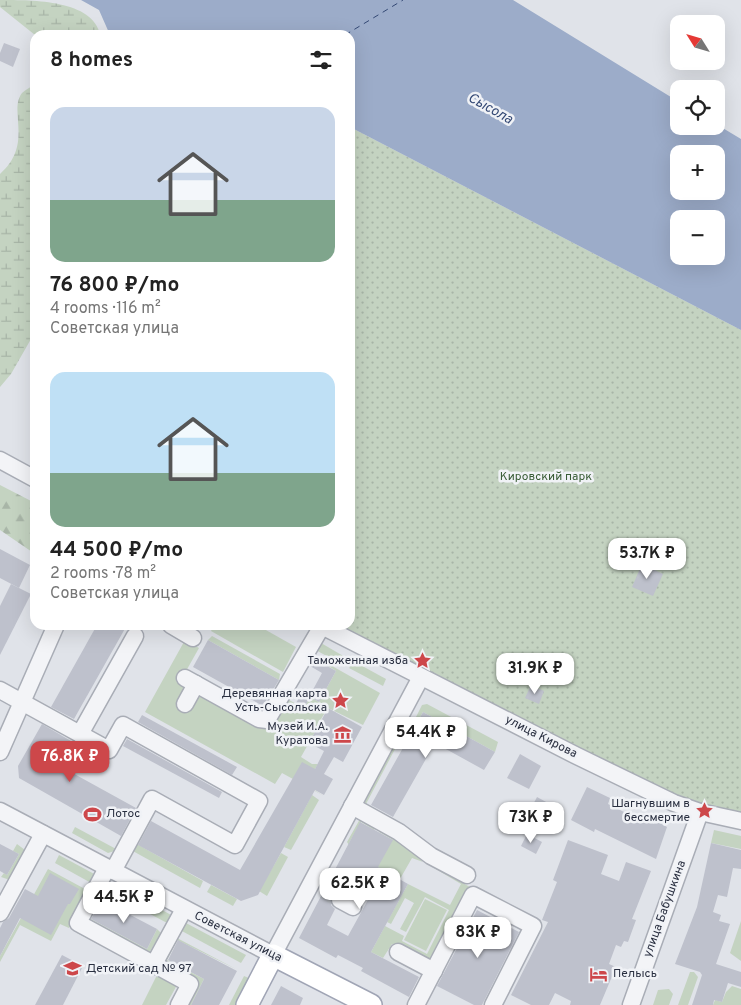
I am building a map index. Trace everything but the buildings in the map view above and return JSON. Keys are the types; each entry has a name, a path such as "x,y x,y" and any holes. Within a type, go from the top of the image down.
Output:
{"main road":[{"path":"247,1005 273,955"},
{"name":"Советская улица","path":"273,955 371,1005"}],"street":[{"path":"4,466 30,477"},
{"path":"0,752 54,630"},
{"path":"179,630 193,638"},
{"path":"185,704 191,681 259,719 268,720 319,630"},
{"name":"улица Кирова","path":"329,630 584,760 674,803 700,812 741,821"},
{"path":"80,734 135,636"},
{"path":"273,955 317,888 352,806 421,677"},
{"path":"0,690 109,750 122,725 259,801 235,845 152,799 78,923 190,984 179,1005"},
{"path":"352,806 398,832 431,856 467,876"},
{"name":"Советская улица","path":"0,811 273,955"},
{"name":"улица Бабушкина","path":"631,1005 700,812"},
{"path":"0,913 43,834"},
{"path":"416,1005 473,895 534,926 498,1003"},
{"path":"154,964 184,909"},
{"path":"398,952 434,971"}],"green space":[{"path":"0,0 60,4 86,15 95,23 98,30 30,31 0,7"},
{"path":"30,87 30,341 11,374 0,387 0,174 10,163 16,151 18,140 17,109 18,100 22,93"},
{"name":"Кировский парк","path":"355,130 741,330 741,814 676,797 344,630 355,630"},
{"path":"0,485 30,500 30,551 0,530"},
{"path":"266,630 296,647 283,672 211,631"},
{"path":"212,636 280,674 279,680 208,640"},
{"path":"185,640 199,648 181,680 197,693 260,726 305,671 289,700 304,708 310,697 319,702 336,671 309,653 380,693 363,725 328,708 321,719 332,725 315,732 301,757 312,764 318,764 315,769 294,778 324,796 282,773 275,784 145,712"},
{"path":"321,643 345,657 341,664 314,649"},
{"path":"355,662 386,679 383,686 349,668"},
{"path":"427,704 498,742 495,752 423,712 419,719 416,717 422,705"},
{"path":"400,732 404,732 366,804 363,800"},
{"path":"312,795 319,800 291,850 284,847"},
{"path":"360,819 378,824 374,830 361,822 349,843 393,840 379,832 383,826 423,862 412,858 400,879 346,850 349,845 347,842"},
{"path":"75,827 118,850 108,853 72,833"},
{"path":"714,830 741,836 741,849 711,843"},
{"path":"135,843 203,881 200,888 131,850"},
{"path":"17,844 25,850 10,880 1,877 4,873 7,875 19,854 13,851"},
{"path":"281,853 288,857 267,896 259,891"},
{"path":"59,855 98,876 93,884 55,863"},
{"path":"429,865 470,887 431,964 392,944 383,958 371,952 385,926 404,936 402,941 427,954 449,910 425,897 406,932 400,929 414,903 405,898 391,924 387,922 408,884 450,905 461,884"},
{"path":"48,869 85,889 87,893 69,928 60,924 51,941 20,925 0,962 0,956"},
{"path":"107,880 173,916 169,924 101,888"},
{"path":"211,885 237,899 233,906 207,892"},
{"path":"425,899 447,910 426,951 404,940"},
{"path":"89,918 147,949 157,929 161,933 149,953 86,921"},
{"path":"741,921 741,961 730,953"},
{"path":"186,923 246,955 241,963 180,930"},
{"path":"79,929 177,985 166,1005 142,1005 157,975 77,933"},
{"path":"177,938 236,969 177,940 167,960 204,979 191,1005 186,1005 198,981 164,962"},
{"path":"690,972 694,972 698,977 688,1005 678,1005"},
{"path":"244,976 251,979 237,1005 229,1005"},
{"path":"732,986 741,989 741,1005 713,1005 715,1000 722,1002 726,992"},
{"path":"669,989 673,994 669,1005 653,1005 658,990"}],"water":[{"name":"Сысола","path":"81,0 513,0 670,96 670,135 725,135 725,129 741,139 741,330 355,130 355,30 108,30 99,10"}],"ferry route":[{"path":"353,30 403,0"}],"tunnel":[{"path":"324,891 340,900"}],"place":[{"name":"Таможенная изба","path":"422,661"},
{"name":"Деревянная карта Усть-Сысольска","path":"341,701"},
{"name":"Музей И.А. Куратова","path":"342,734"},
{"name":"Шагнувшим в бессмертие","path":"704,811"},
{"name":"Лотос","path":"92,814"},
{"name":"Детский сад № 97","path":"72,969"},
{"name":"Пелысь","path":"599,974"}]}
